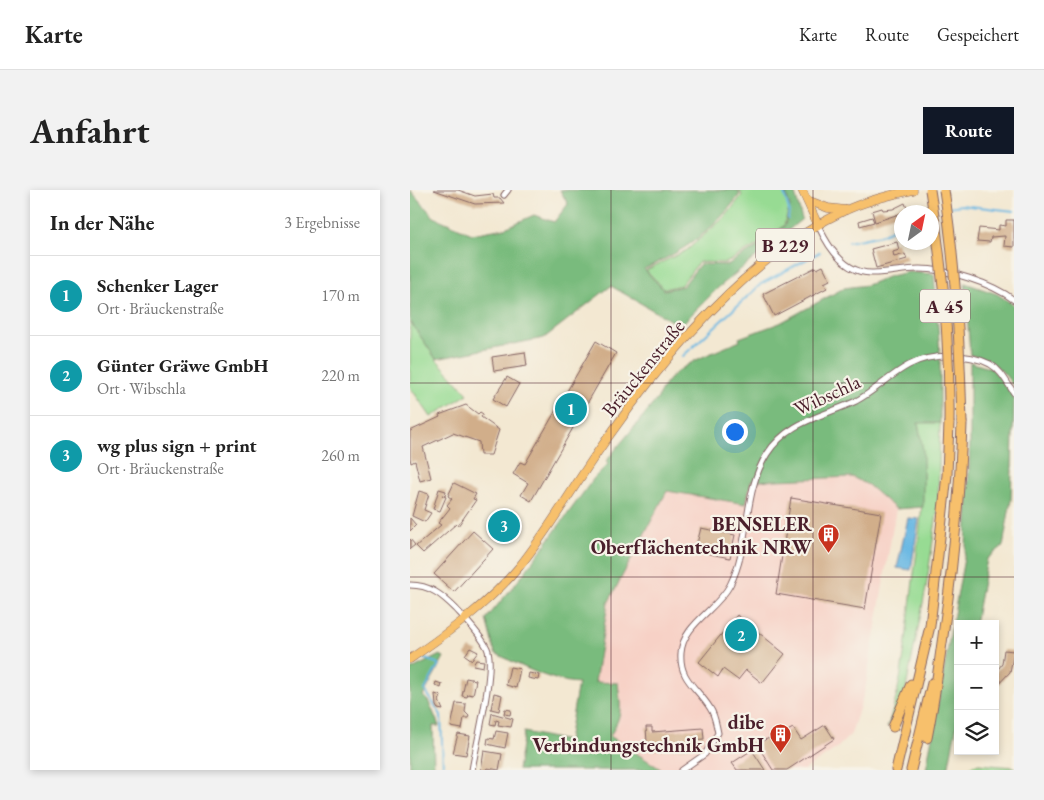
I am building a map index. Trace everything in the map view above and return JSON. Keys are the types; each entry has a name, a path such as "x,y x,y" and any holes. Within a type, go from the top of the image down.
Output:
{"highway":[{"name":"A 45","path":"896,770 928,634 947,474 949,423 948,333 930,190"},
{"name":"A 45","path":"911,770 943,636 956,533 962,423 961,351 952,238 944,190"},
{"path":"894,727 905,703 928,634"},
{"path":"927,738 938,682 943,636"}],"main road":[{"path":"802,190 818,225"},
{"name":"B 229","path":"818,225 846,210 881,197 912,190"},
{"name":"B 229","path":"807,200 828,208 846,210"},
{"name":"Bräuckenstraße","path":"410,659 490,597 519,566 609,436 654,375 692,333 755,269 787,243 818,225"}],"street":[{"path":"818,225 844,263 860,271 871,274 919,269 934,270 1001,291 1014,300"},
{"name":"Wibschla","path":"682,770 705,754 718,733 710,708 684,675 681,663 683,643 690,629 720,602 731,583 738,564 759,470 767,454 779,439 801,422 856,401 908,366 927,358 970,358 991,365 999,372 1014,393"},
{"path":"410,585 431,588 464,619 487,648 490,660 489,680 472,770"}],"shaded area":[{"path":"852,477 868,485 896,509 865,690 851,734 837,748 804,770 662,770 610,736 618,724 621,706 619,696 595,682 608,603 667,490 746,504 751,481"}],"green space":[{"path":"410,190 434,217 472,234 505,228 534,215 554,222 568,204 560,190 737,190 740,194 709,229 672,255 644,269 664,290 683,286 700,264 727,265 772,238 785,225 790,207 785,190 794,190 802,219 719,287 680,326 611,286 544,338 436,359 410,321"},
{"path":"739,190 784,190 789,208 784,225 771,237 726,263 699,262 681,285 664,289 646,270 687,250 727,215 742,195"},
{"path":"909,272 934,274 940,353 940,423 918,423 923,450 923,507 896,509 868,485 852,477 751,481 746,504 667,491 608,603 595,682 618,683 620,711 610,736 662,770 518,770 524,732 568,741 578,683 546,676 495,653 486,619 522,576 594,478 608,464 606,461 658,398 663,387 671,377 692,362 740,341 739,338 780,323 844,288 867,285 890,276"},
{"path":"965,283 997,294 1014,305 1014,387 996,366 984,359 970,355"},
{"path":"410,321 436,359 468,394 431,417 410,387"},
{"path":"970,362 992,369 1003,381 1014,398 1011,500 1003,546 987,559 976,620 954,620 954,739 948,770 926,770 966,547 970,443"},
{"path":"918,422 940,423 938,507 926,588 904,698 887,728 897,694 903,660 920,527 923,464"},
{"path":"440,655 444,657 423,696 429,702 439,726 433,726 434,770 410,770 410,670"},
{"path":"978,764 1014,767 1014,770 967,770 971,766"}],"water":[{"path":"908,518 919,519 911,570 897,568"}],"building":[{"path":"434,190 458,190 475,196 493,194 494,198 500,198 504,203 475,204"},
{"path":"882,208 883,210 893,209 894,216 875,222 872,211"},
{"path":"872,217 874,222 860,226 859,221"},
{"path":"1006,220 1014,220 1014,247 1004,246 1005,236 991,237 990,242 977,241 979,228 999,230 999,225 1006,226"},
{"path":"894,243 894,250 899,250 893,252 894,257 905,254 907,259 876,268 871,249"},
{"path":"823,266 830,280 824,283 827,288 774,316 763,294 816,267 817,269"},
{"path":"596,341 616,353 531,501 521,495 528,483 513,474 520,462 525,464"},
{"path":"525,352 527,366 494,371 492,357"},
{"path":"507,377 519,384 506,407 493,399"},
{"path":"466,405 478,414 480,412 483,414 481,417 499,430 491,455 480,455 479,442 453,433 423,447 431,478 420,481 415,461 411,463 410,458 410,431 440,417 439,415"},
{"path":"454,483 476,494 473,499 476,500 458,526 456,524 423,553 416,546 441,525 438,523 450,508 447,505 452,499 448,496"},
{"path":"439,489 446,491 445,496 442,495 446,497 440,511 433,509"},
{"path":"419,491 429,494 424,510 431,513 425,522 412,516"},
{"name":"BENSELER Oberflächentechnik NRW","path":"791,498 881,513 865,609 776,594"},
{"path":"504,515 515,524 505,537 494,529"},
{"path":"410,518 416,525 410,531"},
{"path":"701,528 735,535 730,558 695,551"},
{"path":"473,531 493,549 454,592 434,574"},
{"path":"410,539 415,545 410,549"},
{"path":"737,615 785,654 762,683 746,670 738,680 723,669 718,677 699,662"},
{"path":"470,648 478,652 472,660 465,655"},
{"path":"1004,650 1014,651 1010,672 999,684 999,668 1002,664"},
{"path":"476,660 484,661 483,667 473,665"},
{"path":"510,667 520,669 516,688 506,685"},
{"path":"529,673 539,675 538,680 528,678"},
{"path":"466,678 476,680 473,695 468,694 467,697 462,696"},
{"path":"436,682 442,684 441,688 435,685"},
{"path":"494,693 502,695 499,711 491,709"},
{"path":"435,694 441,696 439,701 443,710 438,709 436,706"},
{"path":"456,703 466,704 465,712 469,716 464,718 462,729 451,727"},
{"path":"505,709 511,710 510,715 504,714"},
{"path":"492,713 513,719 511,727 498,725 499,721 496,720 495,725 490,724"},
{"path":"825,725 834,739 787,770 773,770 756,743 793,728 801,740"},
{"path":"646,727 652,727 652,732 703,728 704,739 691,740 691,746 687,748 653,750 653,743 647,743"},
{"path":"496,731 508,733 505,748 487,744 488,738 494,739"},
{"path":"458,734 470,736 466,755 453,753"},
{"path":"752,750 765,770 737,770 732,763"},
{"path":"484,751 502,754 499,770 487,768 487,770 481,770"}],"waterway":[{"path":"783,190 789,210 788,219"},
{"path":"949,207 961,205 1014,211"},
{"path":"848,242 881,235 894,229"},
{"path":"683,356 761,284 820,252"},
{"path":"420,657 439,664 425,690 441,715 443,770"}],"place":[{"name":"Schenker Lager","path":"571,409"},
{"name":"wg plus sign + print","path":"504,526"},
{"name":"BENSELER Oberflächentechnik NRW","path":"828,554"},
{"name":"Günter Gräwe GmbH","path":"741,635"},
{"name":"dibe Verbindungstechnik GmbH","path":"780,753"}]}
